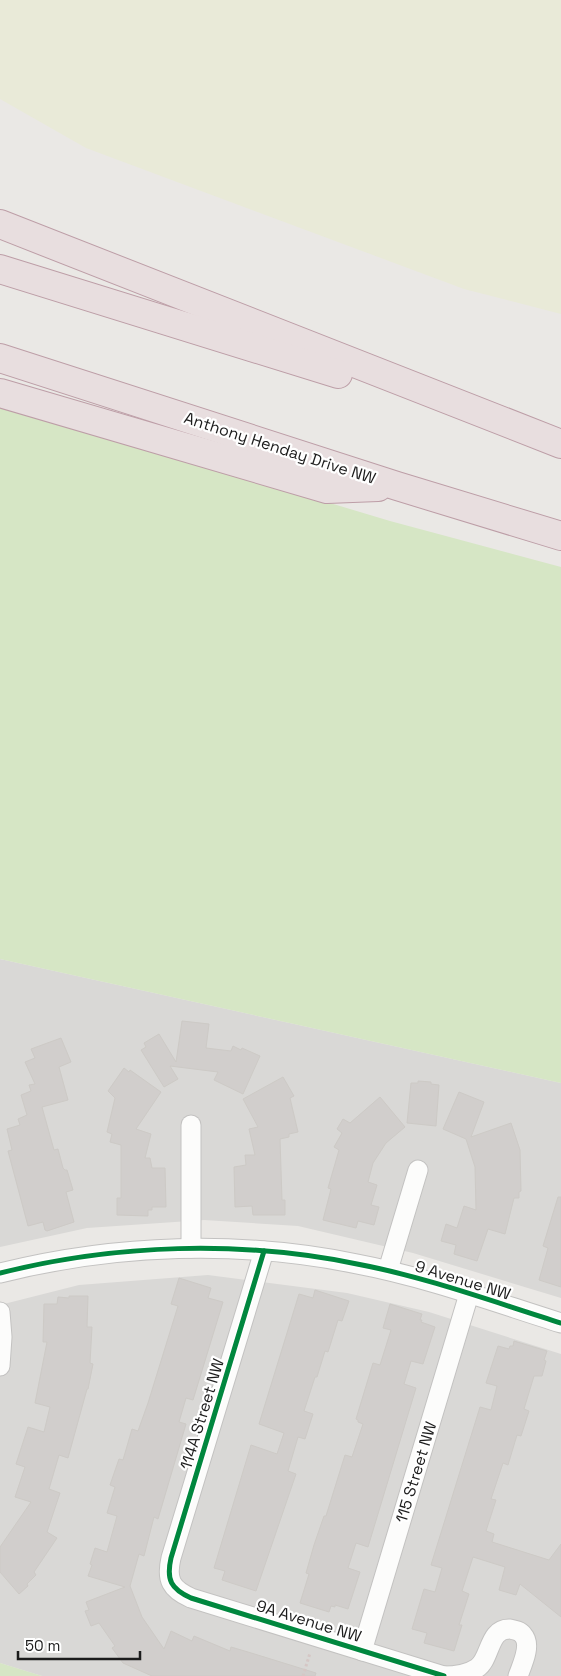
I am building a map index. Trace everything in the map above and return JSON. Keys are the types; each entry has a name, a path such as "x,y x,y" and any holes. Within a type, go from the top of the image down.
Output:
{"highway":[{"path":"0,224 561,445"},
{"path":"0,269 561,445"},
{"name":"Anthony Henday Drive NW","path":"0,358 397,486 561,536"},
{"path":"0,393 327,489 397,486"}],"street":[{"path":"190,1248 191,1125"},
{"path":"388,1270 418,1170"},
{"name":"9 Avenue NW","path":"0,1273 96,1254 190,1248 264,1251 326,1258 388,1270 561,1323"},
{"name":"114A Street NW","path":"172,1584 169,1574 171,1558 264,1251"},
{"name":"115 Street NW","path":"362,1650 470,1294"},
{"path":"0,1312 2,1336 0,1366"},
{"name":"9A Avenue NW","path":"172,1584 178,1591 191,1598 443,1676 462,1675 477,1668 484,1662 491,1641 498,1633 506,1629 514,1630 522,1633 527,1640 518,1676"}],"path":[{"path":"303,1676 316,1636"}],"shaded area":[{"path":"0,959 561,1083 561,1298 413,1253 298,1226 204,1220 87,1228 0,1247"},
{"path":"208,1275 347,1293 429,1312 561,1354 561,1676 42,1676 0,1663 0,1305 79,1285"}],"green space":[{"path":"0,0 561,0 561,314 464,289 86,148 0,99"},
{"path":"0,404 390,521 561,567 561,1083 0,959"},
{"path":"0,1663 42,1676 0,1676"}],"building":[{"path":"182,1021 209,1024 206,1048 231,1051 233,1046 260,1056 243,1094 214,1080 218,1072 170,1066 178,1079 164,1087 141,1050 146,1047 144,1043 159,1034 176,1062"},
{"path":"61,1038 71,1062 59,1067 68,1100 42,1107 54,1150 58,1149 63,1168 67,1170 73,1190 66,1192 74,1222 47,1231 43,1222 28,1226 8,1151 12,1150 7,1129 20,1125 18,1119 27,1115 21,1095 31,1091 29,1085 35,1084 25,1062 35,1058 31,1049"},
{"path":"124,1068 129,1072 130,1070 161,1092 136,1129 151,1134 145,1158 150,1158 152,1168 165,1168 166,1207 152,1207 152,1210 148,1210 148,1216 117,1215 117,1198 121,1198 121,1145 110,1142 112,1134 107,1132 115,1098 108,1091"},
{"path":"283,1077 294,1096 290,1098 298,1132 280,1139 282,1200 285,1200 285,1215 253,1215 252,1206 235,1207 234,1167 246,1165 245,1155 255,1155 249,1129 258,1127 243,1099"},
{"path":"418,1081 439,1085 436,1126 407,1123 411,1083 418,1083"},
{"path":"459,1092 484,1102 471,1137 511,1123 520,1150 521,1191 519,1192 519,1198 514,1198 505,1234 488,1229 477,1261 454,1254 456,1245 441,1241 446,1224 457,1228 464,1206 476,1210 475,1167 466,1139 443,1129"},
{"path":"380,1097 405,1127 386,1143 373,1163 368,1182 377,1185 371,1205 379,1207 374,1225 358,1221 356,1228 323,1220 331,1189 328,1188 339,1150 334,1147 342,1133 337,1129 343,1119 350,1123"},
{"path":"558,1197 561,1197 561,1287 539,1280 548,1248 543,1246"},
{"path":"179,1278 211,1288 208,1298 223,1302 193,1400 186,1398 179,1422 186,1424 158,1519 154,1517 144,1556 139,1554 130,1586 142,1617 164,1649 171,1631 192,1641 194,1636 230,1651 231,1647 316,1673 315,1676 152,1676 123,1663 112,1648 115,1646 99,1623 91,1626 85,1611 89,1610 86,1602 125,1587 88,1576 92,1565 90,1564 95,1548 107,1552 117,1516 107,1513 115,1487 110,1485 119,1459 123,1460 132,1429 138,1431 148,1403 178,1306 171,1304"},
{"path":"315,1290 349,1301 342,1321 338,1320 328,1352 325,1351 304,1411 313,1414 305,1439 298,1437 288,1471 296,1474 256,1591 222,1580 225,1571 214,1568 251,1445 277,1454 284,1433 259,1424 299,1294 313,1298"},
{"path":"69,1296 88,1296 87,1327 92,1327 90,1363 93,1364 88,1389 68,1458 59,1455 49,1489 60,1493 47,1532 57,1538 34,1572 36,1575 19,1594 0,1572 0,1547 31,1502 15,1497 25,1467 16,1464 28,1427 44,1432 50,1407 35,1403 47,1342 43,1342 44,1304 57,1304 58,1297 69,1298"},
{"path":"390,1304 422,1314 421,1322 435,1327 423,1364 411,1361 404,1384 416,1388 368,1547 356,1543 348,1568 360,1572 348,1609 335,1605 335,1607 331,1606 329,1612 300,1603 309,1574 306,1573 314,1545 324,1516 326,1516 345,1455 352,1457 363,1424 356,1419 373,1363 380,1365 391,1330 383,1328"},
{"path":"514,1341 547,1351 544,1360 546,1361 542,1376 534,1376 524,1409 529,1411 521,1436 517,1435 508,1465 503,1463 491,1499 496,1500 486,1531 494,1534 492,1542 549,1560 561,1544 561,1617 520,1584 516,1595 499,1590 505,1567 473,1557 462,1591 469,1594 459,1625 462,1625 454,1651 424,1643 427,1633 412,1629 424,1589 435,1592 442,1568 431,1565 480,1407 491,1410 497,1386 486,1383 498,1346 509,1349 510,1346 513,1346"}],"cycle path":[{"path":"0,1273 44,1263 133,1251 178,1249 268,1251 313,1256 383,1269 460,1290 561,1323"},
{"path":"264,1251 171,1558 169,1572 172,1583 184,1595 191,1598 444,1676"}]}
